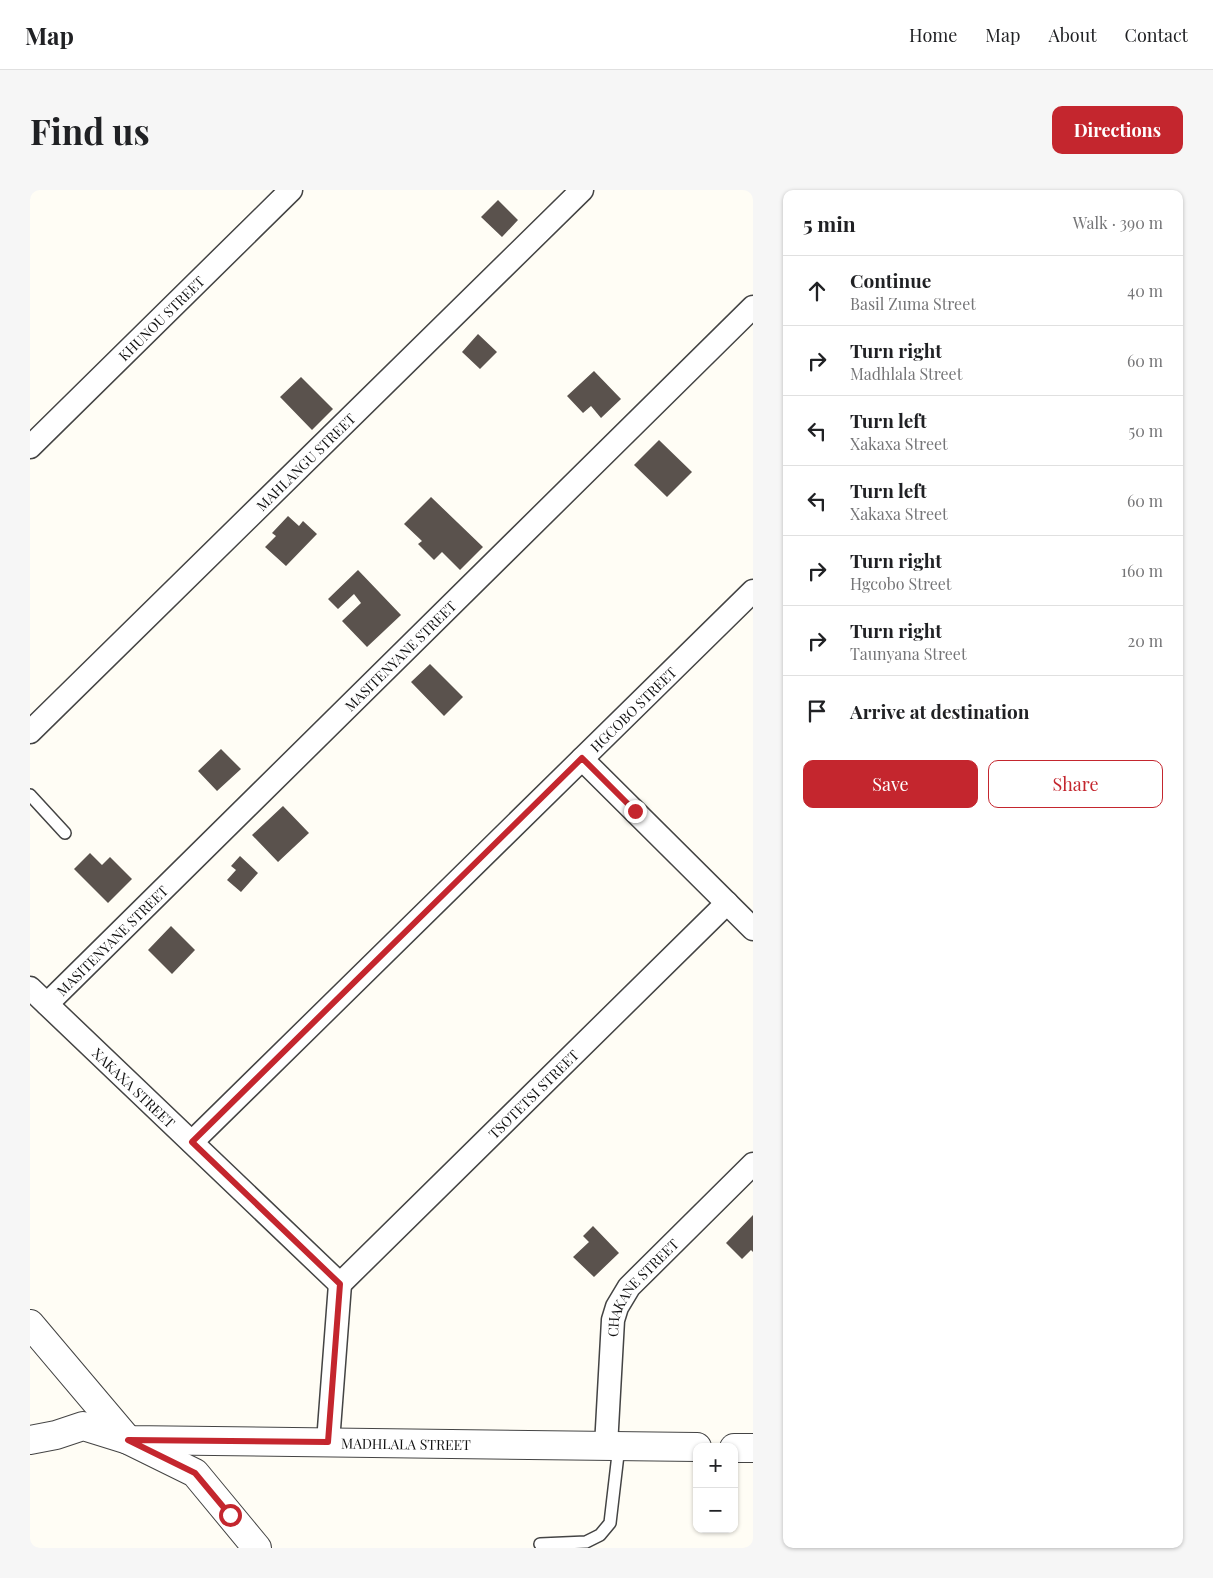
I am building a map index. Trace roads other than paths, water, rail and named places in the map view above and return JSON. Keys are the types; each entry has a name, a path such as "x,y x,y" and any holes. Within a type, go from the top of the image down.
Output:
{"street":[{"name":"KHUNOU STREET","path":"30,447 291,190"},
{"name":"MAHLANGU STREET","path":"30,732 582,190"},
{"name":"MASITENYANE STREET","path":"47,1004 753,307"},
{"name":"HGCOBO STREET","path":"192,1142 753,591"},
{"path":"582,758 753,929"},
{"name":"TSOTETSI STREET","path":"340,1284 727,903"},
{"name":"XAKAXA STREET","path":"30,988 340,1284"},
{"name":"CHAKANE STREET","path":"612,1446 613,1320 616,1307 629,1286 753,1164"},
{"path":"328,1442 340,1284"},
{"path":"30,1324 128,1440 195,1473 257,1548"},
{"name":"MADHLALA STREET","path":"30,1440 56,1436 84,1426 128,1440 693,1447"},
{"path":"738,1448 753,1448"}],"lane":[{"path":"30,795 65,833"},
{"path":"540,1544 586,1542 600,1535 610,1523 612,1446"}]}
